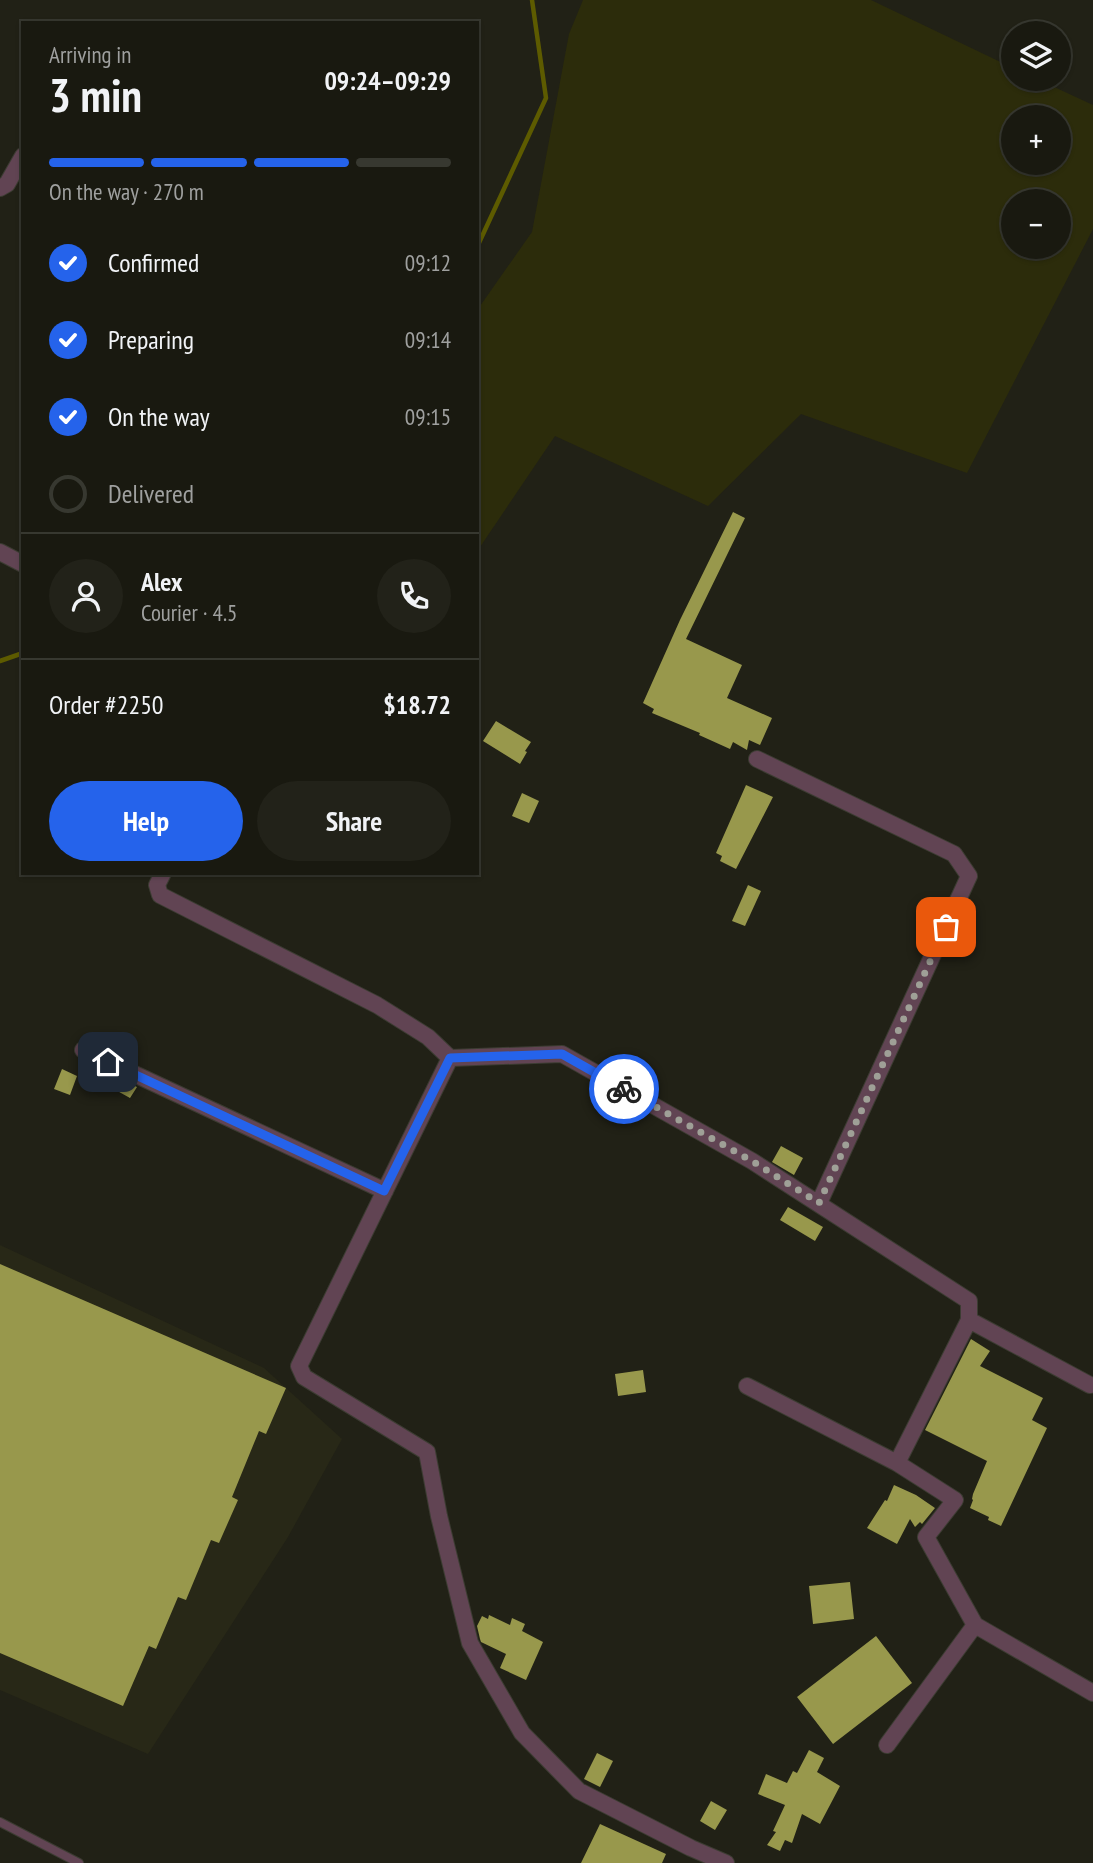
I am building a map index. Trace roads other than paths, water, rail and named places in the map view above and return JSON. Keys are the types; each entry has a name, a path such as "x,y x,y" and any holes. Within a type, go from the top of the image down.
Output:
{"street":[{"path":"0,188 7,184 21,160"},
{"path":"0,552 21,563"},
{"path":"757,759 954,854 969,876 819,1203"},
{"path":"162,875 157,885 160,895 377,1005 428,1037 450,1058 562,1054 752,1161 969,1301 969,1320 897,1463"},
{"path":"83,1050 384,1191"},
{"path":"450,1058 299,1366 304,1377 427,1452 439,1516 470,1643 522,1733 579,1791 726,1863"},
{"path":"969,1320 1090,1385"},
{"path":"747,1385 897,1463 954,1500 926,1537 975,1625 1093,1693"},
{"path":"887,1745 975,1625"}],"lane":[{"path":"0,1822 79,1863"}],"waterway":[{"path":"479,243 546,98 532,0"},
{"path":"0,661 21,654"}]}
